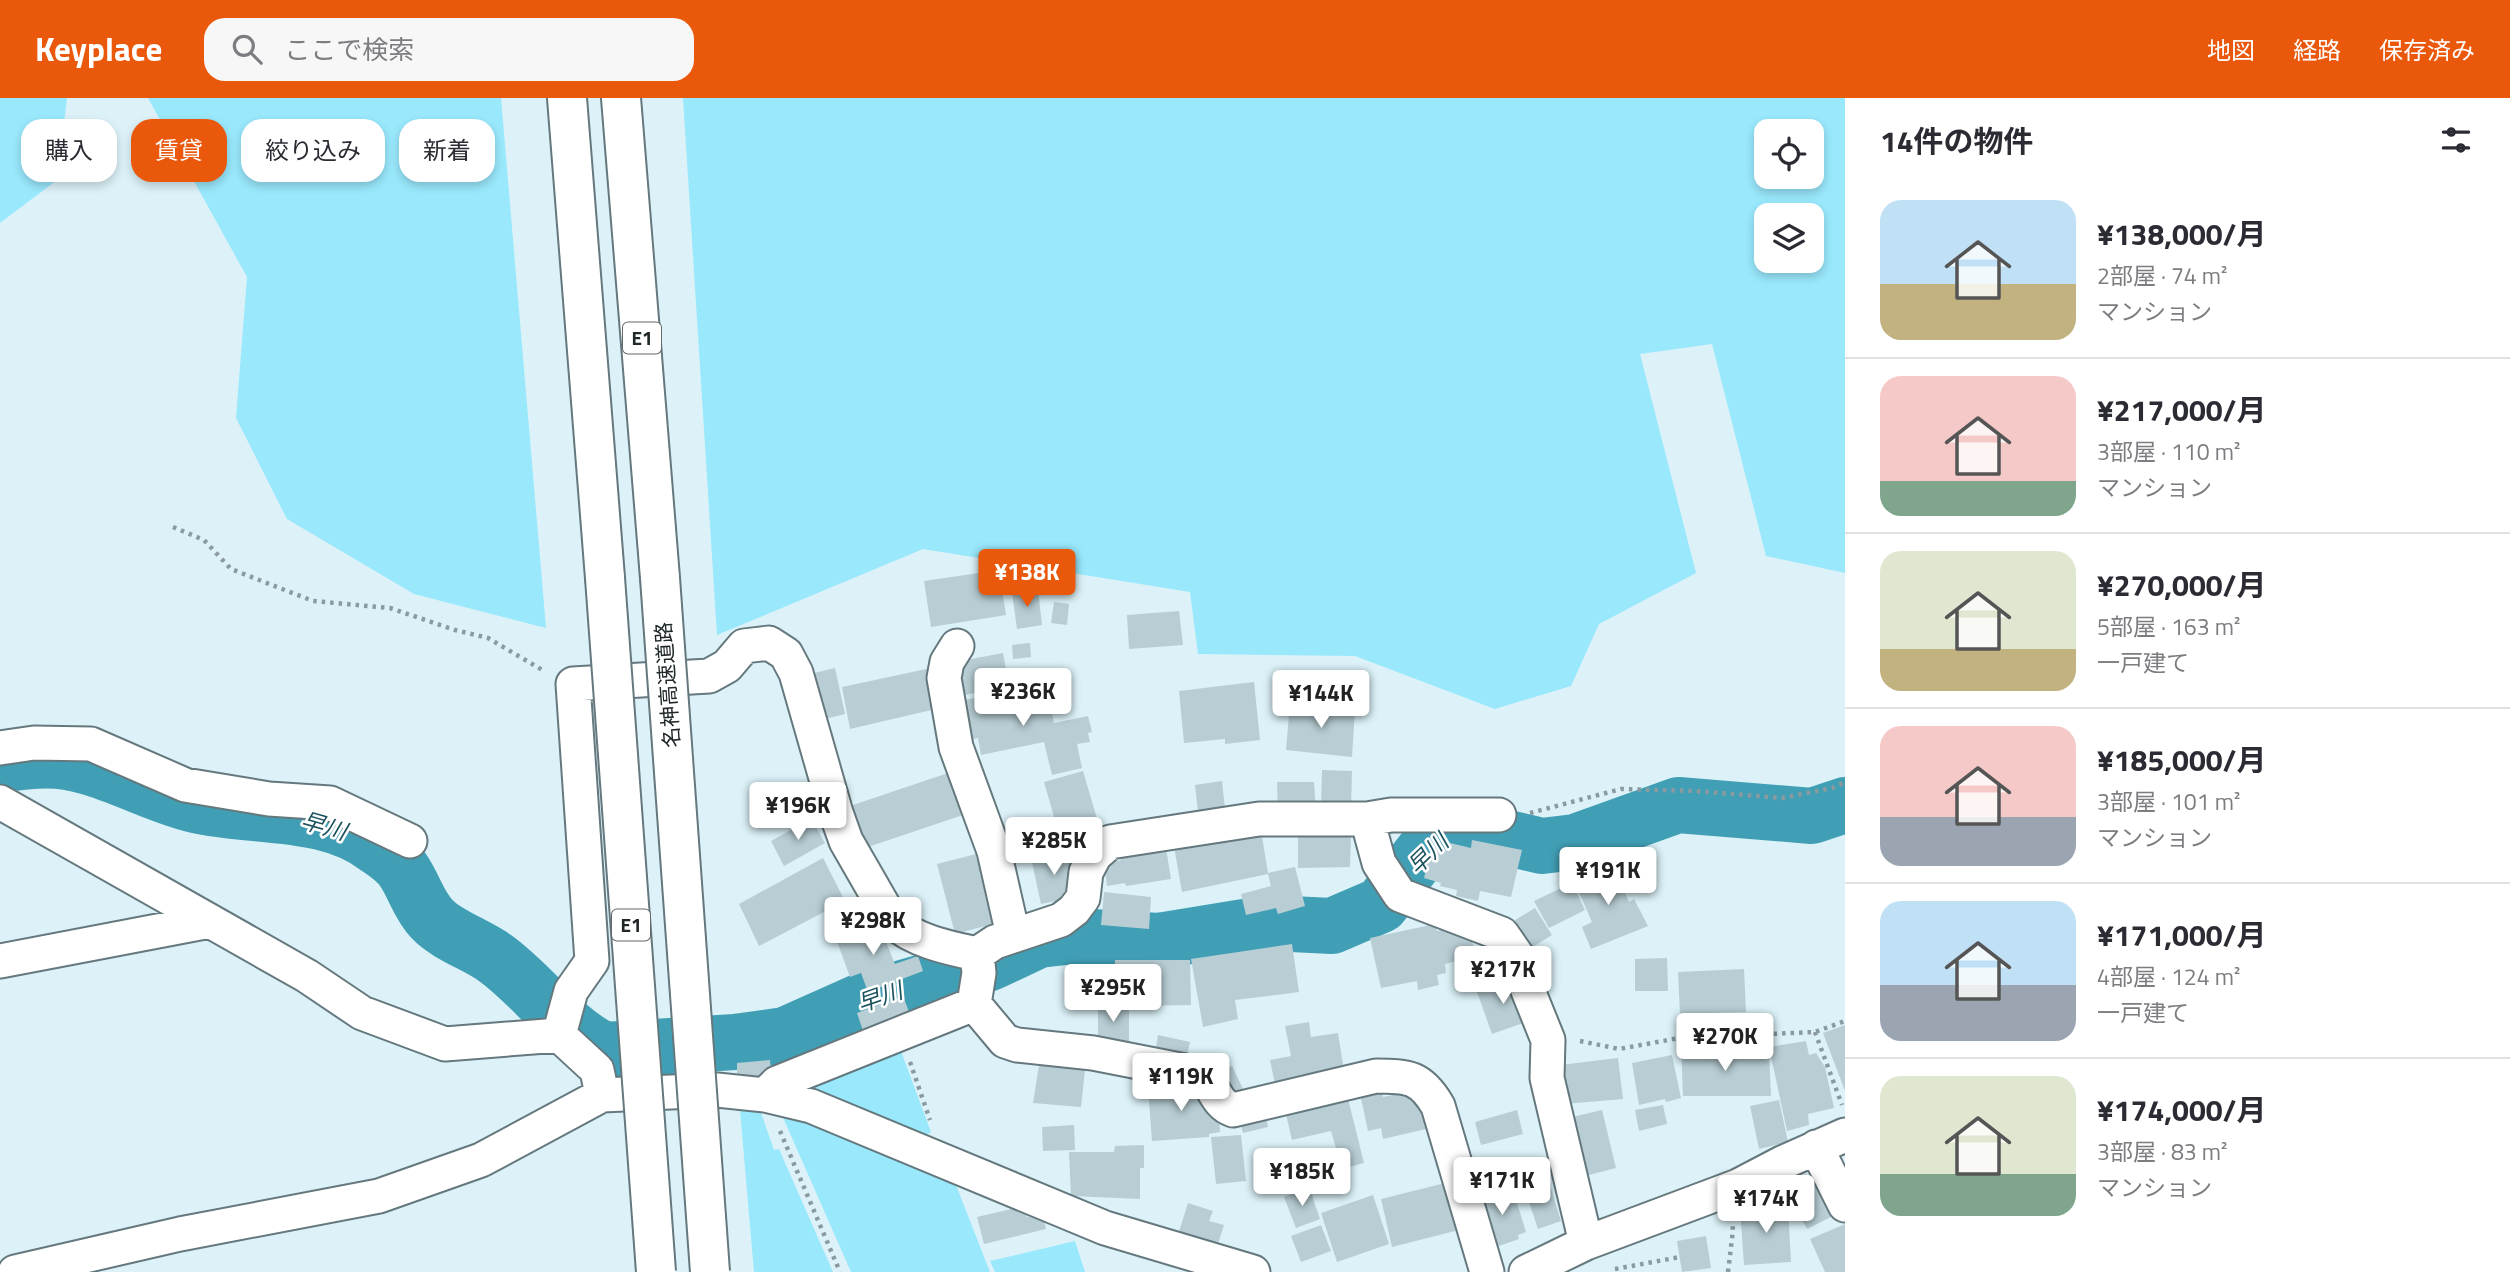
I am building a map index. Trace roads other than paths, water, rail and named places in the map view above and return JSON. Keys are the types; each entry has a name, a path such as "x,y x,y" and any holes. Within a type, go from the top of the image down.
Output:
{"highway":[{"name":"E1","path":"567,98 656,1272"},
{"name":"名神高速道路","path":"621,98 660,578 710,1272"}],"street":[{"path":"562,1025 571,991 592,961 573,684 709,676 727,666 744,646 769,643 786,654 796,673 846,841 892,921 901,929 937,943 977,972 1005,1041 1017,1045 1093,1053 1200,1074 1207,1079 1220,1103 1233,1110 1376,1076 1399,1076 1416,1080 1428,1089 1438,1106 1487,1272"},
{"path":"957,646 947,662 944,678 956,747 994,851 1013,935"},
{"path":"0,748 34,743 91,744 186,785 269,799 330,803 410,841"},
{"path":"0,802 307,976 362,1013 445,1044 562,1025"},
{"path":"765,1095 777,1083 899,1034 977,972 995,942 1061,920 1074,911 1083,898 1086,872 1095,855 1110,842 1259,820 1367,820 1391,815 1499,815"},
{"path":"1367,820 1379,863 1394,888 1502,934 1518,957 1548,1040 1547,1077 1586,1242"},
{"path":"0,961 210,921"},
{"path":"562,1025 597,1070 602,1094"},
{"path":"15,1272 180,1234 379,1196 481,1160 602,1094 717,1090 765,1095 811,1106 1105,1228 1253,1272"},
{"path":"1526,1272 1586,1242 1726,1190 1830,1141 1845,1205"}],"waterway":[{"name":"早川","path":"0,765 44,760 76,764 195,805 313,821 358,835 400,866 424,908 438,925 495,958 574,1031 604,1050 735,1042 785,1035 868,998 990,963 1039,940 1074,936 1159,941 1269,923 1332,926 1381,905 1425,849 1446,831 1473,830 1542,846 1575,842 1678,805 1812,816 1845,805"}]}
